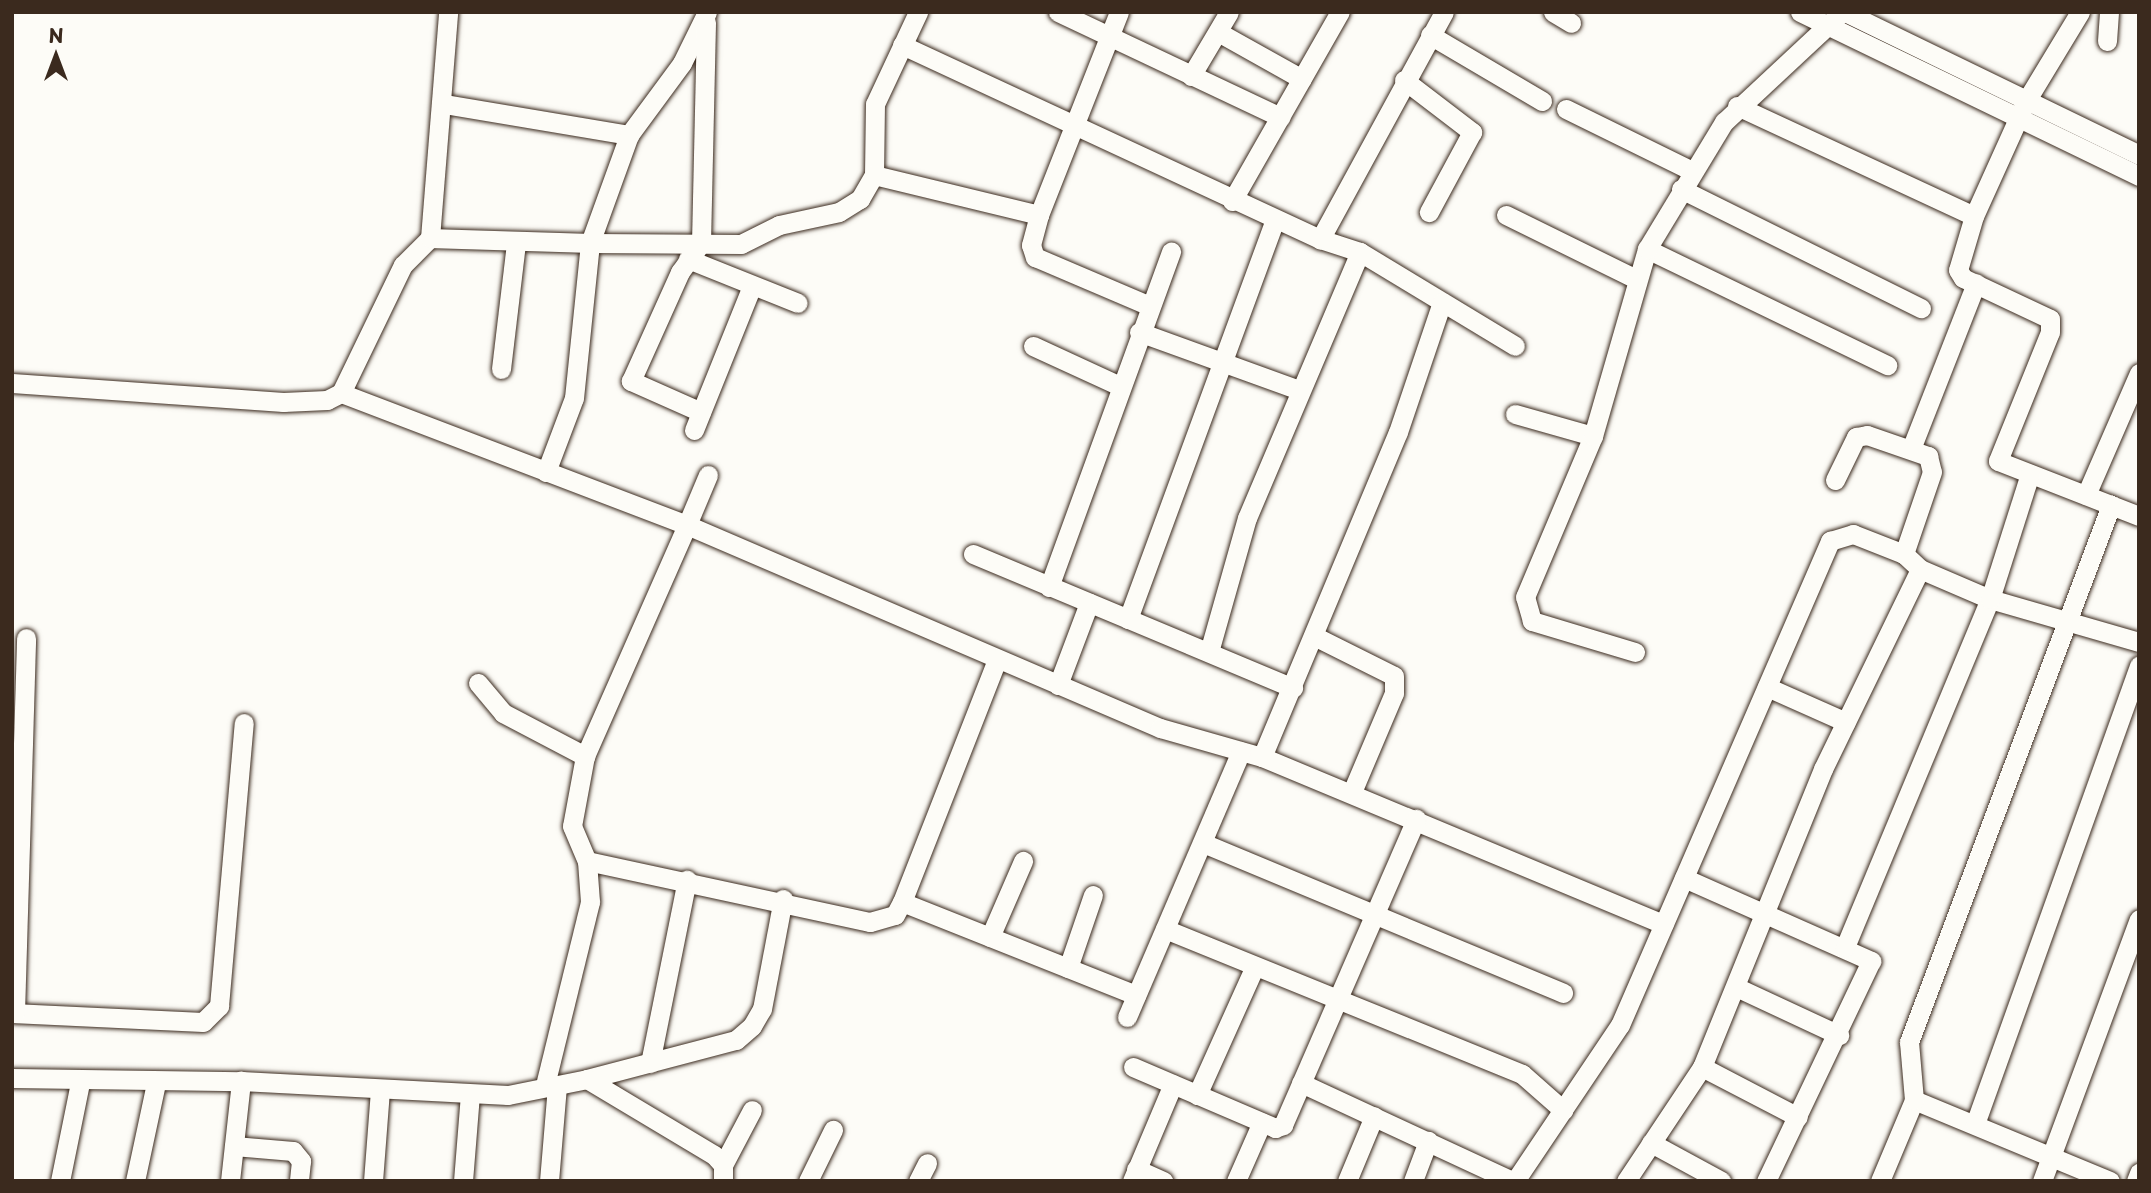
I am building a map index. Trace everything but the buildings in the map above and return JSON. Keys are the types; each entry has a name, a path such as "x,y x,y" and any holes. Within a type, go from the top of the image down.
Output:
{"street":[{"path":"12,383 283,402 327,400 341,393 403,265 430,238 444,104 448,12"},
{"path":"430,238 516,243 741,244 779,225 839,212 860,199 874,175 875,104 918,12"},
{"path":"1058,12 1280,117"},
{"path":"1119,12 1069,128 1031,244 1035,257 1150,306"},
{"path":"1191,76 1229,12"},
{"path":"1232,201 1340,12"},
{"path":"1553,12 1571,23"},
{"path":"1801,12 1838,17 2023,110 2139,176"},
{"path":"2080,12 2023,110 1974,216 1958,270 1976,283 2050,319 1998,461 2139,516"},
{"path":"2107,41 2109,12"},
{"path":"546,472 574,398 590,243 629,135 682,63 707,13"},
{"path":"701,412 631,382 688,259 701,243 707,13"},
{"path":"1320,239 1404,80 1443,13"},
{"path":"1635,652 1532,621 1523,607 1592,436 1647,249 1692,171 1737,106 1838,17"},
{"path":"1218,32 1302,79"},
{"path":"1430,35 1542,101"},
{"path":"902,45 1069,128 1275,220 1360,252 1515,346"},
{"path":"1404,80 1472,132 1429,212"},
{"path":"444,104 629,135"},
{"path":"1737,106 1974,216"},
{"path":"1566,109 1692,171"},
{"path":"2023,110 2139,155"},
{"path":"874,175 1039,215"},
{"path":"1681,189 1921,308"},
{"path":"1506,215 1636,279"},
{"path":"1128,619 1275,220"},
{"path":"501,369 516,243"},
{"path":"1647,249 1887,365"},
{"path":"1049,587 1139,332 1171,252"},
{"path":"1209,652 1247,518 1299,390 1360,252"},
{"path":"688,259 798,303"},
{"path":"1911,449 1976,283"},
{"path":"694,430 752,286"},
{"path":"1262,757 1398,432 1442,302"},
{"path":"1139,332 1299,390"},
{"path":"1032,346 1120,386"},
{"path":"2086,495 2139,373"},
{"path":"341,393 687,526 1160,728 1262,757 1352,792 1664,924"},
{"path":"1515,414 1592,436"},
{"path":"1835,480 1856,437 1911,449 1933,463 1904,554"},
{"path":"1845,947 1990,599 2030,474"},
{"path":"549,1181 551,1085 590,902 587,861 572,825 585,756 708,475"},
{"path":"1880,1181 1914,1100 1909,1042 2111,505"},
{"path":"1301,1083 1513,1181 1620,1025 1830,541 1853,534 1904,554 1920,569 1990,599 2139,642"},
{"path":"973,554 1293,688"},
{"path":"1626,1181 1702,1068 1846,722 1920,569"},
{"path":"1058,685 1089,603"},
{"path":"1314,636 1394,676 1394,693 1352,792"},
{"path":"26,638 14,1013 203,1022 219,1006 244,723"},
{"path":"587,861 783,899 870,922 895,915 997,659"},
{"path":"1975,1124 2139,666"},
{"path":"478,684 503,712 585,756"},
{"path":"1767,687 1846,722"},
{"path":"1128,1017 1241,751"},
{"path":"1133,1067 1262,1122 1283,1125 1416,819"},
{"path":"1203,843 1563,993"},
{"path":"990,937 1023,860"},
{"path":"1684,878 1845,947 1871,961 1839,1035 1766,1181"},
{"path":"650,1063 687,880"},
{"path":"1068,968 1093,895"},
{"path":"12,1078 80,1083 241,1081 380,1091 508,1095 587,1079 736,1040 752,1026 762,1009 783,899"},
{"path":"902,902 1136,995"},
{"path":"2042,1181 2139,919"},
{"path":"1165,929 1522,1074 1563,1110"},
{"path":"1197,1094 1255,966"},
{"path":"1736,987 1839,1035"},
{"path":"1702,1068 1798,1117"},
{"path":"587,1079 723,1173 752,1111"},
{"path":"230,1181 241,1081"},
{"path":"60,1181 80,1083"},
{"path":"135,1181 156,1083"},
{"path":"1164,1181 1134,1175 1173,1084"},
{"path":"373,1181 380,1091"},
{"path":"463,1181 470,1094"},
{"path":"1914,1100 2110,1181"},
{"path":"1347,1181 1374,1116"},
{"path":"1236,1181 1262,1122"},
{"path":"808,1181 833,1130"},
{"path":"1413,1181 1428,1142"},
{"path":"1651,1143 1721,1181"},
{"path":"234,1146 293,1152 301,1161 299,1181"},
{"path":"918,1181 927,1163"},
{"path":"2136,1181 2139,1174"}]}
